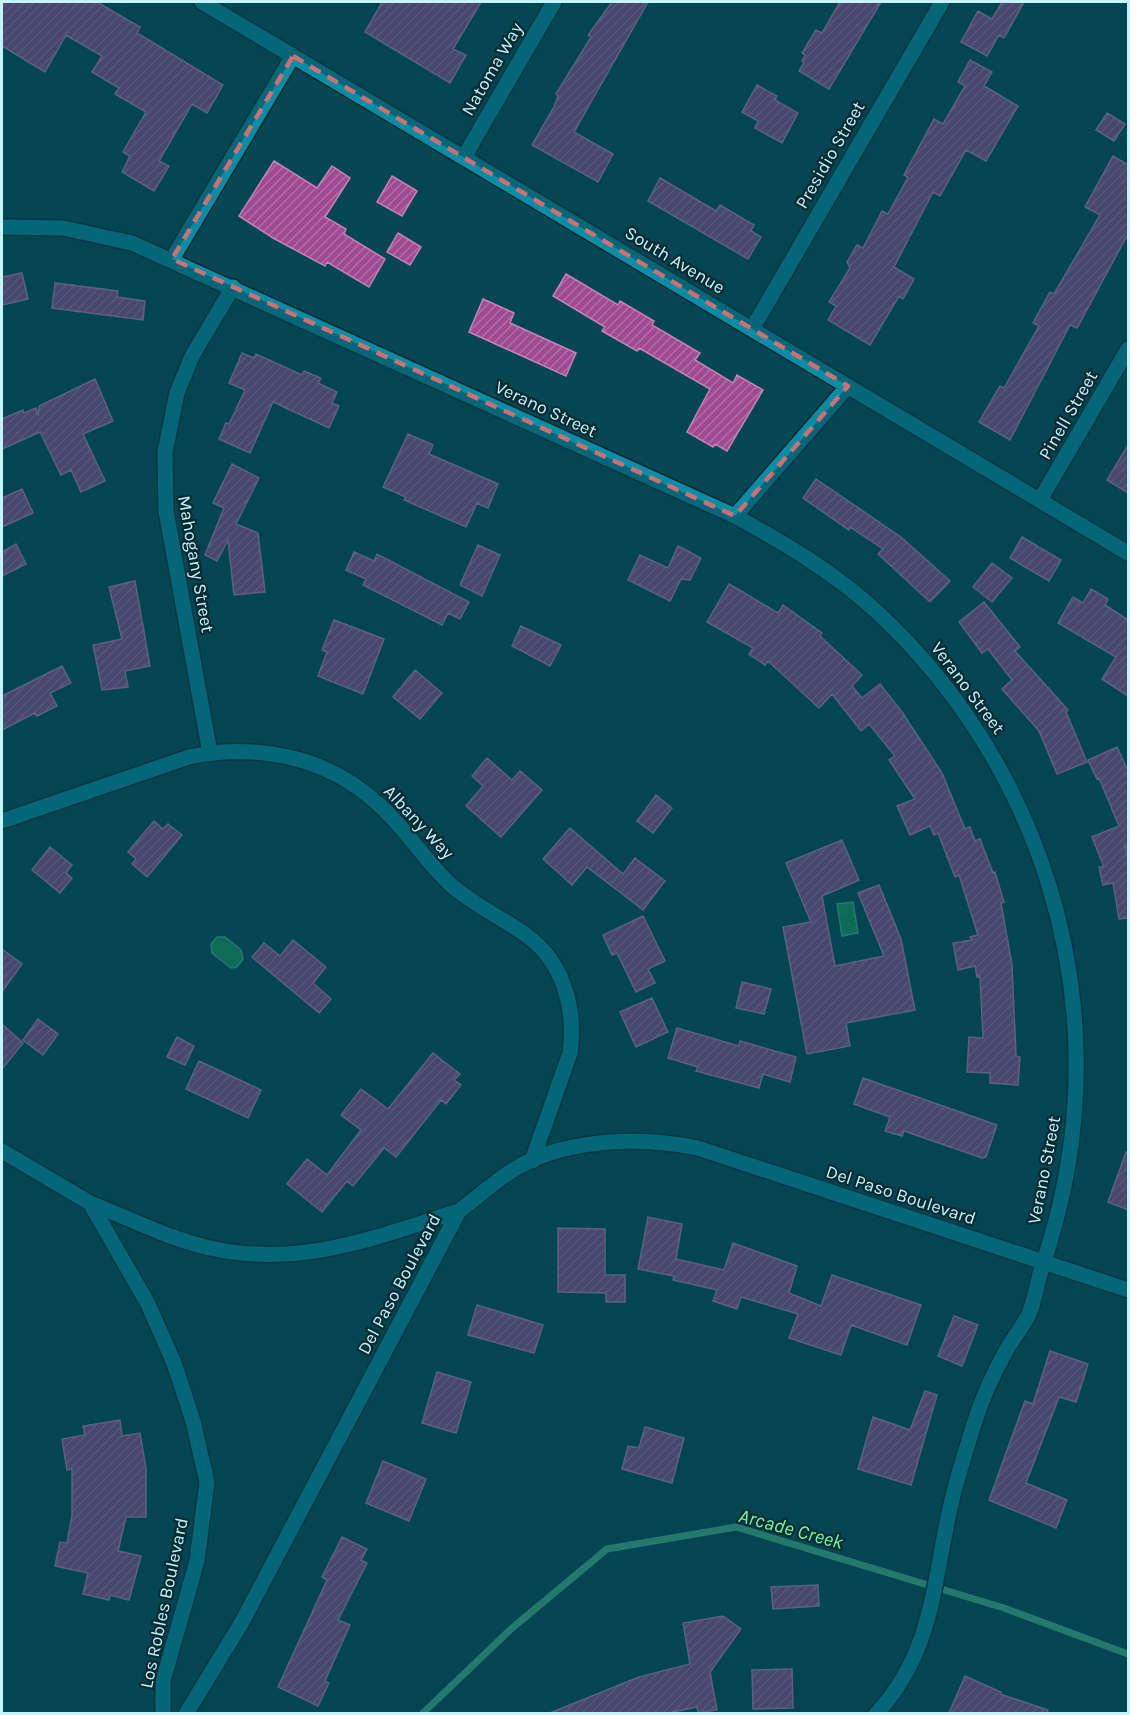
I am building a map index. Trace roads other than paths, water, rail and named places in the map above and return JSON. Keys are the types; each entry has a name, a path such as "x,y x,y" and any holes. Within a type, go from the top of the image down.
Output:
{"street":[{"name":"South Avenue","path":"202,2 1128,553"},
{"name":"Natoma Way","path":"464,157 554,2"},
{"name":"Presidio Street","path":"752,328 942,2"},
{"path":"172,259 293,56"},
{"name":"Verano Street","path":"2,227 63,228 98,234 172,259 735,516 790,546 825,570 875,610 905,639 947,687 984,739 1015,795 1040,853 1059,914 1071,976 1077,1040 1076,1103 1072,1146 1059,1208 1029,1313 1006,1352 980,1406 951,1502 924,1637 909,1669 879,1712"},
{"name":"Mahogany Street","path":"210,753 166,511 165,452 177,393 192,356 233,287"},
{"name":"Pinell Street","path":"1040,500 1128,348"},
{"path":"735,516 848,386"},
{"name":"Albany Way","path":"2,821 189,757 210,753 264,752 287,756 310,763 348,781 377,802 451,884 482,908 527,935 550,959 566,988 570,1004 572,1036 570,1053 532,1161"},
{"name":"Del Paso Boulevard","path":"186,1713 242,1623 459,1211 512,1171 532,1161 568,1149 605,1142 642,1141 698,1148 1128,1290"},
{"name":"Los Robles Boulevard","path":"2,1151 90,1203 208,1248 244,1254 280,1256 316,1253 459,1211"},
{"name":"Los Robles Boulevard","path":"90,1203 148,1304 174,1363 193,1421 207,1482 197,1562 163,1681 163,1713"}],"water":[{"path":"853,902 858,933 842,936 837,904"},
{"path":"217,937 225,937 241,950 243,959 237,967 231,968 212,953 211,944"}],"waterway":[{"name":"Arcade Creek","path":"422,1714 511,1629 607,1549 736,1527 1004,1608 1128,1654"}]}
